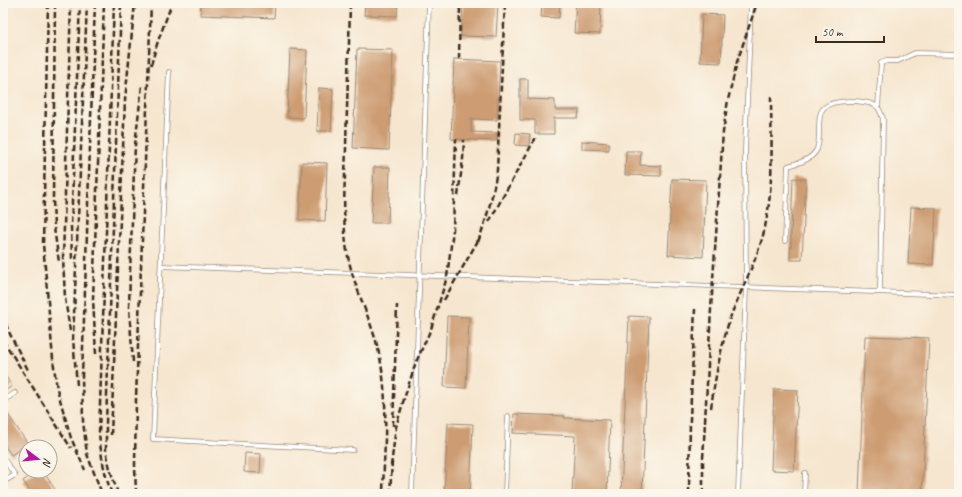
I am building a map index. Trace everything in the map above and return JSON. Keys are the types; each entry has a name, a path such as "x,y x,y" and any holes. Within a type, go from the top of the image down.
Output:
{"lane":[{"path":"412,494 429,3"},
{"path":"738,494 746,288 745,150 751,3"},
{"path":"880,292 884,119 878,107 881,63 887,61 898,61 915,53 959,54"},
{"path":"169,72 153,440 353,450"},
{"path":"785,242 788,166 809,158 817,149 821,112 827,105 839,101 869,102 878,107"},
{"path":"161,266 959,295"},
{"path":"3,400 15,393"},
{"path":"505,494 508,416"},
{"path":"3,458 15,475 3,482"},
{"path":"804,494 805,473"}],"building":[{"path":"201,3 275,3 274,18 200,15"},
{"path":"365,3 398,3 397,16 364,15"},
{"path":"463,3 498,3 496,37 461,36"},
{"path":"542,3 560,3 559,18 541,17"},
{"path":"576,3 601,3 600,34 574,33"},
{"path":"702,14 723,15 721,63 700,62"},
{"path":"290,49 307,50 304,118 287,117"},
{"path":"357,49 393,50 389,150 353,148"},
{"path":"454,59 500,61 497,120 471,119 471,132 497,133 497,141 451,139"},
{"path":"520,79 528,79 528,99 555,100 555,110 579,110 578,118 554,118 554,134 535,134 535,120 520,120"},
{"path":"319,88 333,89 331,131 317,131"},
{"path":"516,133 530,134 529,146 515,145"},
{"path":"582,141 609,143 609,150 582,149"},
{"path":"626,151 641,151 640,165 661,166 661,176 625,175"},
{"path":"302,162 327,163 325,221 299,220"},
{"path":"374,167 390,167 388,223 371,223"},
{"path":"793,178 806,179 802,260 790,260"},
{"path":"672,179 706,180 703,257 668,255"},
{"path":"911,207 936,208 933,265 908,264"},
{"path":"447,316 469,317 466,388 444,387"},
{"path":"629,316 649,317 642,494 621,494"},
{"path":"865,336 929,338 922,494 859,494"},
{"path":"3,372 12,386 3,392"},
{"path":"774,389 798,390 794,471 771,470"},
{"path":"3,407 25,439 18,439 18,450 11,455 3,443"},
{"path":"514,414 610,420 607,494 572,494 575,436 513,433"},
{"path":"448,423 473,424 470,494 444,494"},
{"path":"245,453 261,454 260,473 244,472"},
{"path":"26,479 48,479 58,494 32,494 23,481"}],"railway":[{"path":"3,31 4,3"},
{"path":"48,3 43,244 57,389 71,438 85,470"},
{"path":"55,3 53,198 54,228 59,262"},
{"path":"70,331 65,298 63,258 71,3"},
{"path":"72,259 71,227 80,3"},
{"path":"77,385 73,339 87,3"},
{"path":"95,3 82,376 83,421 87,454 102,494"},
{"path":"96,354 93,299 104,3"},
{"path":"112,494 103,464 99,433 114,3"},
{"path":"118,494 106,450 106,423 121,3"},
{"path":"111,435 125,100 135,3"},
{"path":"136,494 136,398 151,3"},
{"path":"151,65 172,3"},
{"path":"350,3 344,213 345,238 350,265 377,344 383,375 385,409 383,494"},
{"path":"459,59 460,3"},
{"path":"478,242 494,188 497,170 505,3"},
{"path":"703,494 703,459 711,309 723,132 728,100 737,62 757,3"},
{"path":"133,362 129,308 130,272 135,145 142,85"},
{"path":"711,408 714,385 730,318 755,259 766,221 771,185 771,94"},
{"path":"489,222 536,137"},
{"path":"391,466 396,427 404,399 416,362 431,329 447,277 453,230 456,139"},
{"path":"458,196 464,140"},
{"path":"444,300 480,237"},
{"path":"393,426 397,305"},
{"path":"689,494 690,419 695,309"},
{"path":"3,315 8,330 29,372"},
{"path":"3,340 71,448"},
{"path":"390,494 392,462"}]}
